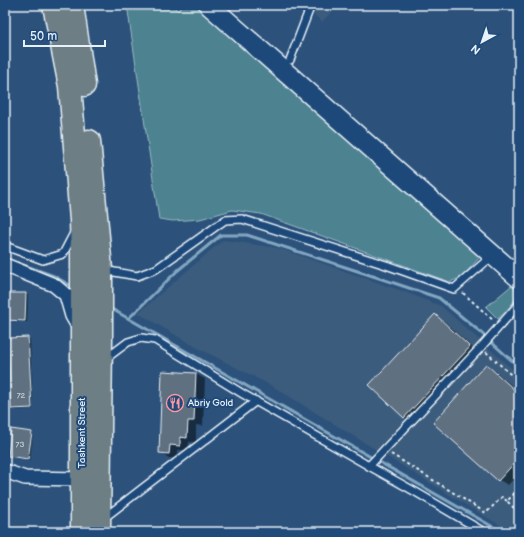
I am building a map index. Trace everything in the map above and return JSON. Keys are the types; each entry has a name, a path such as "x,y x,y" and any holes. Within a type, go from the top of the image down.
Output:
{"highway":[{"path":"54,5 70,86 81,220 82,256 92,336"},
{"path":"72,5 84,83 101,269 92,336"},
{"name":"Tashkent Street","path":"92,336 101,362 93,529"},
{"name":"Tashkent Street","path":"92,336 82,479 93,529"}],"main road":[{"path":"209,5 519,278"},
{"path":"228,5 519,262"}],"street":[{"path":"5,266 54,285 66,295 72,316 92,336"},
{"path":"5,471 25,478 82,479"}],"lane":[{"path":"290,60 311,5"},
{"path":"101,269 137,276 156,269 225,220 242,219 386,265 454,289 493,255"},
{"path":"5,246 42,260 63,254 81,220"},
{"path":"369,466 482,347 519,304"},
{"path":"101,362 128,342 142,338 155,340 256,401 484,532"},
{"path":"93,529 256,401"}],"path":[{"path":"456,287 500,325"},
{"path":"482,347 519,382"},
{"path":"384,450 486,513 502,497 519,512"},
{"path":"507,501 519,489"}],"shaded area":[{"path":"303,5 338,5 322,22"},
{"path":"223,240 278,248 441,306 519,375 519,532 512,532 471,508 272,386 196,347 138,313"}],"green space":[{"path":"127,5 172,5 178,11 183,5 198,5 481,256 462,277 450,282 261,214 232,210 200,219 173,221 159,219"},
{"path":"511,286 517,291 515,299 498,319 486,307"}],"building":[{"path":"6,293 26,293 25,321 5,320"},
{"path":"435,314 470,347 404,418 369,385"},
{"path":"28,337 32,408 11,409 8,338"},
{"path":"486,364 519,394 519,458 498,481 433,423"},
{"path":"162,371 196,373 194,421 188,421 187,438 180,437 180,446 170,445 169,454 159,453"},
{"path":"11,429 32,432 28,459 8,456"}],"waterway":[{"path":"129,318 177,271 221,235 247,235 439,298 519,367"},
{"path":"18,263 54,276 73,287"},
{"path":"110,308 502,532"}],"place":[{"name":"Abriy Gold","path":"175,403"}]}
